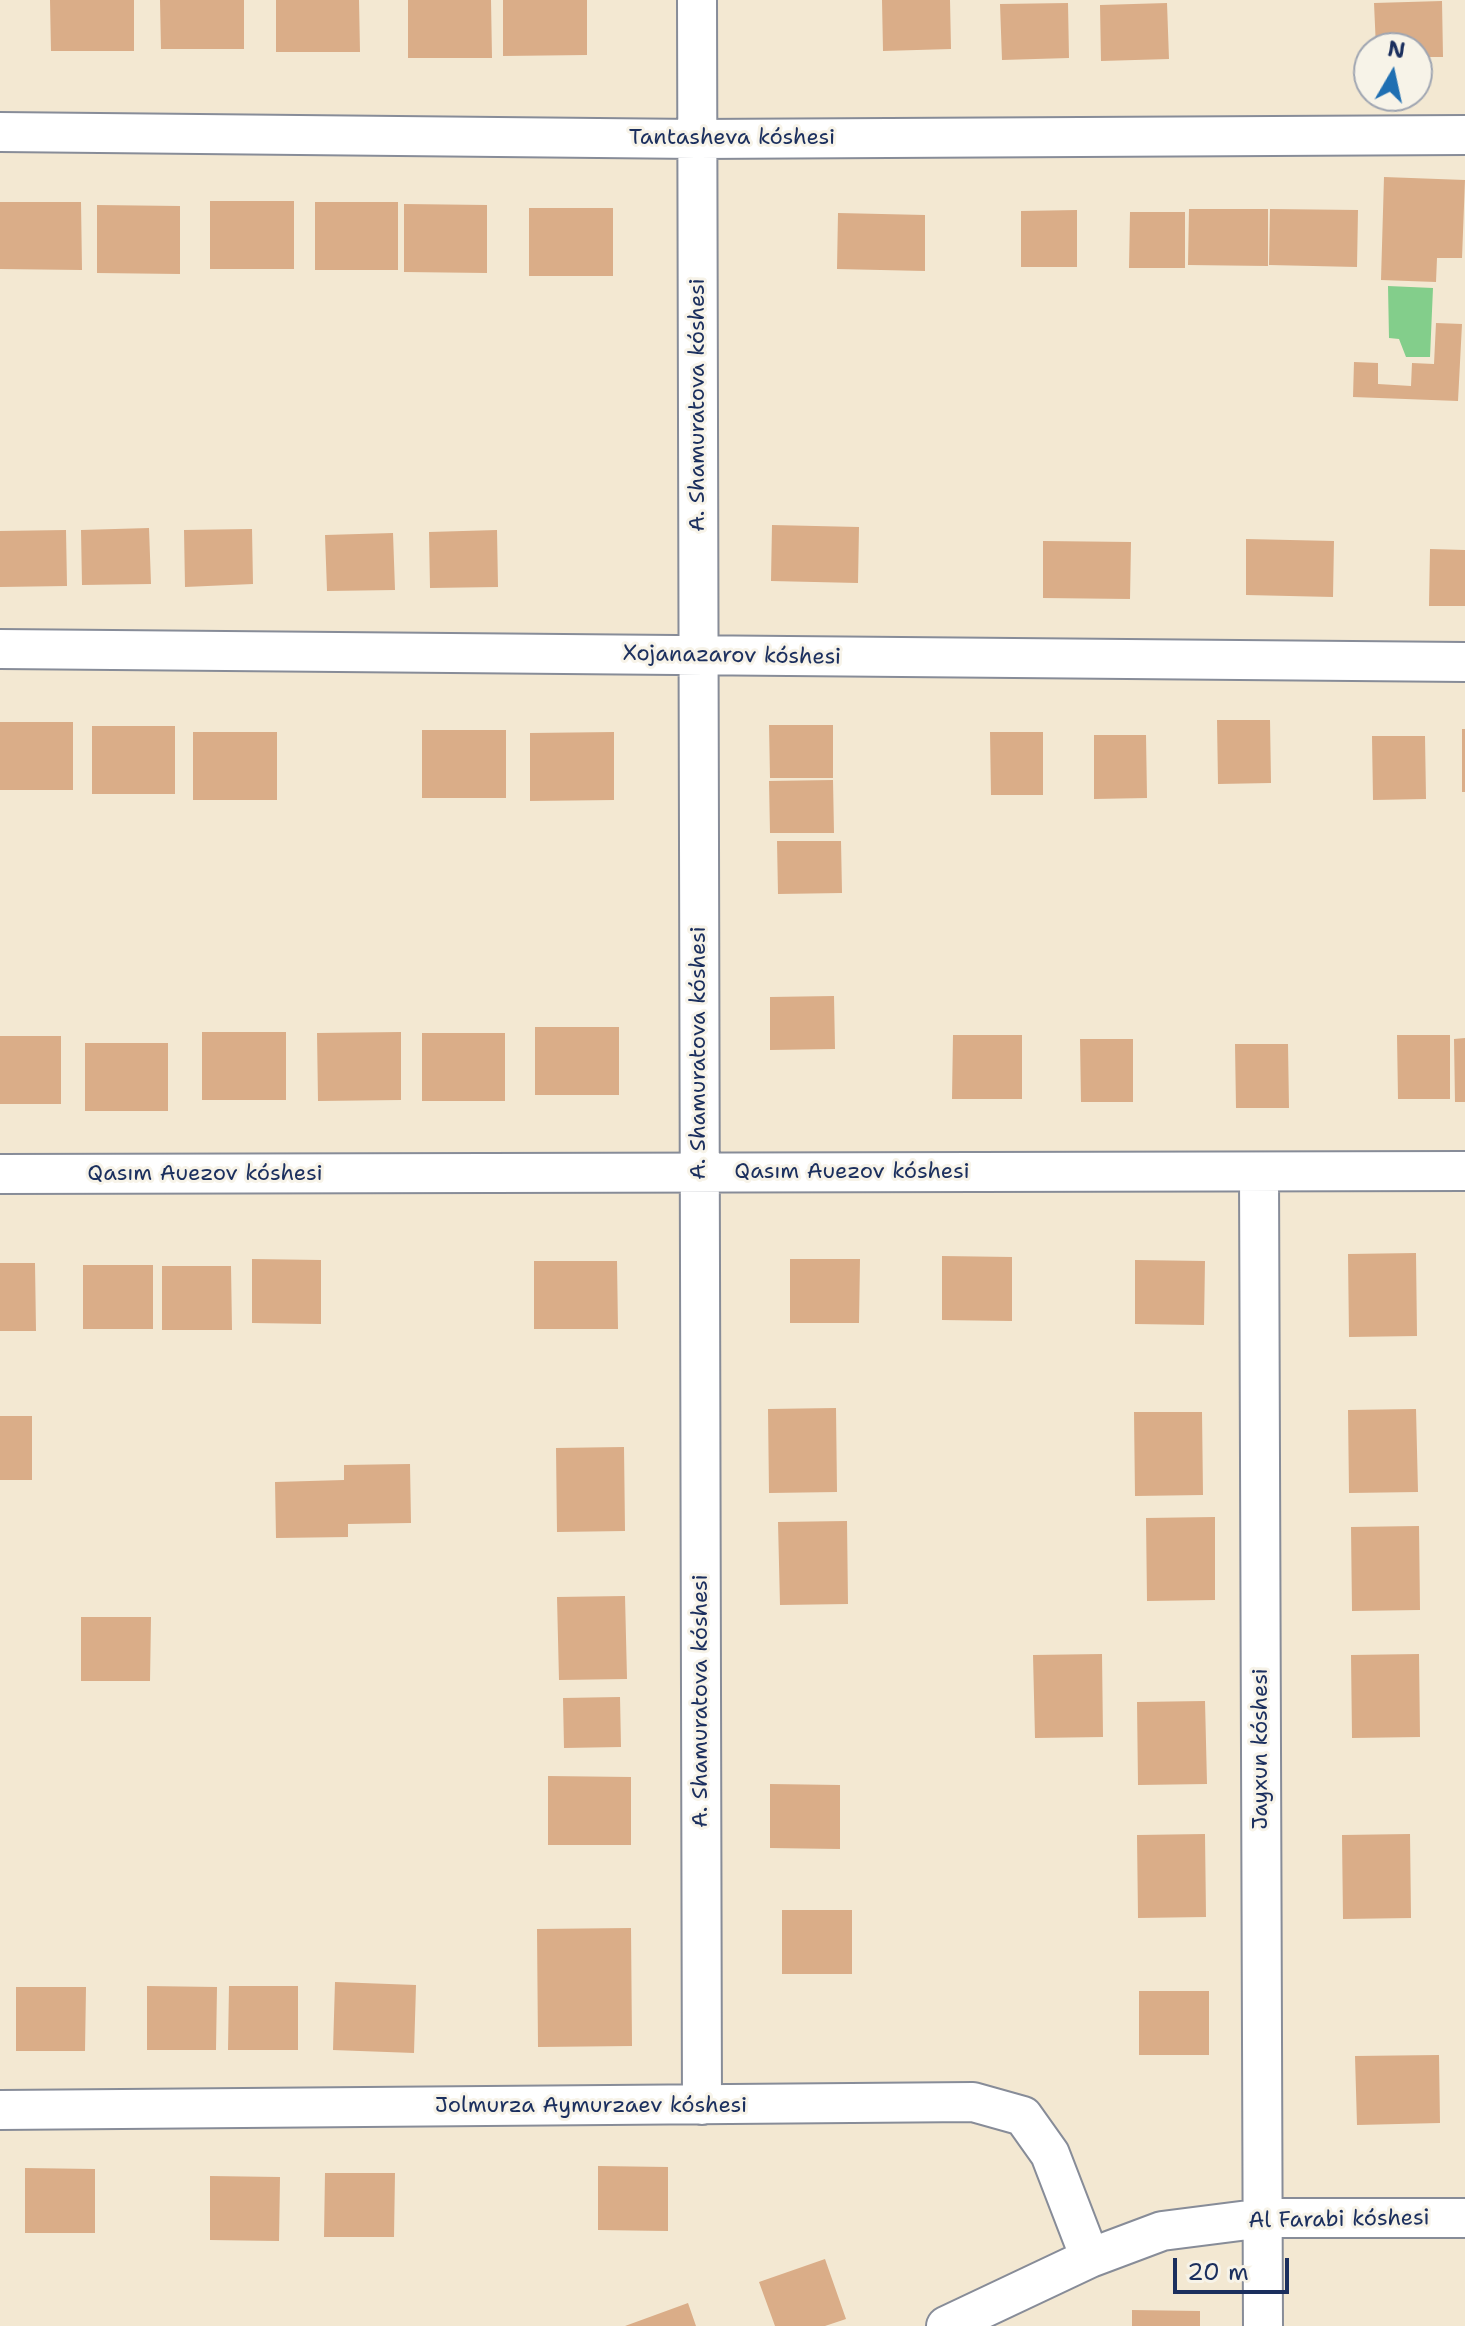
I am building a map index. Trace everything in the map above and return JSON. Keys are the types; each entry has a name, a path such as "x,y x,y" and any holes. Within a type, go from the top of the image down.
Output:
{"street":[{"name":"A. Shamuratova kóshesi","path":"697,0 702,2105"},
{"name":"Tantasheva kóshesi","path":"0,132 697,139 1465,135"},
{"name":"Xojanazarov kóshesi","path":"0,649 1465,662"},
{"name":"Qasım Auezov kóshesi","path":"0,1174 1465,1171"},
{"name":"Jayxun kóshesi","path":"1259,1172 1263,2326"},
{"name":"Jolmurza Aymurzaev kóshesi","path":"0,2110 973,2102 1023,2116 1050,2154 1090,2258"},
{"name":"Al Farabi kóshesi","path":"946,2326 1090,2258 1162,2231 1264,2218 1465,2218"}],"green space":[{"path":"1388,286 1433,288 1430,357 1406,357 1399,339 1389,338"}],"building":[{"path":"50,0 134,0 134,51 51,51"},
{"path":"160,0 244,0 244,49 161,49"},
{"path":"276,0 359,0 360,52 276,52"},
{"path":"408,0 491,0 492,58 408,58"},
{"path":"503,0 587,0 587,55 503,56"},
{"path":"882,0 950,0 951,49 883,51"},
{"path":"1442,1 1443,57 1433,57 1433,32 1375,32 1374,3"},
{"path":"1068,3 1069,58 1002,60 1000,4"},
{"path":"1167,3 1169,59 1101,61 1100,5"},
{"path":"1384,177 1465,180 1462,258 1437,258 1436,282 1381,280"},
{"path":"210,201 294,201 294,269 210,269"},
{"path":"0,202 81,202 82,270 0,269"},
{"path":"315,202 398,202 398,270 315,270"},
{"path":"404,204 487,205 487,273 404,272"},
{"path":"97,205 180,206 180,274 97,273"},
{"path":"529,208 613,208 613,276 529,276"},
{"path":"1189,209 1268,209 1268,266 1188,265"},
{"path":"1270,209 1358,210 1357,267 1269,265"},
{"path":"1077,210 1077,267 1021,267 1021,211"},
{"path":"1130,212 1185,212 1185,268 1129,268"},
{"path":"838,213 925,215 925,271 837,269"},
{"path":"1436,323 1462,324 1458,401 1353,397 1354,362 1378,363 1378,384 1411,386 1412,363 1434,364"},
{"path":"772,525 859,527 858,583 771,581"},
{"path":"149,528 151,584 82,585 81,530"},
{"path":"252,529 253,584 185,587 184,530"},
{"path":"66,530 67,586 0,587 0,531"},
{"path":"497,530 498,587 430,588 429,532"},
{"path":"393,533 395,590 327,591 325,535"},
{"path":"1246,539 1334,541 1333,597 1246,595"},
{"path":"1043,541 1131,542 1130,599 1043,598"},
{"path":"1430,549 1465,550 1465,606 1429,606"},
{"path":"1217,720 1270,720 1271,783 1218,784"},
{"path":"0,722 73,722 73,790 0,790"},
{"path":"769,725 833,725 833,778 770,778"},
{"path":"92,726 175,726 175,794 92,794"},
{"path":"1462,729 1465,729 1465,792 1462,792"},
{"path":"422,730 506,730 506,798 422,798"},
{"path":"193,732 277,732 277,800 193,800"},
{"path":"614,732 614,800 530,801 530,733"},
{"path":"990,732 1043,732 1043,795 991,795"},
{"path":"1094,735 1146,735 1147,798 1094,799"},
{"path":"1372,736 1425,736 1426,799 1373,800"},
{"path":"833,780 834,833 770,833 769,781"},
{"path":"777,841 841,841 842,893 778,894"},
{"path":"834,996 835,1049 770,1050 770,997"},
{"path":"535,1027 619,1027 619,1095 535,1095"},
{"path":"202,1032 286,1032 286,1100 202,1100"},
{"path":"401,1032 401,1100 318,1101 317,1033"},
{"path":"422,1033 505,1033 505,1101 422,1101"},
{"path":"953,1035 1022,1035 1022,1099 952,1099"},
{"path":"1397,1035 1450,1035 1450,1099 1398,1099"},
{"path":"0,1036 61,1036 61,1104 0,1104"},
{"path":"1465,1038 1465,1102 1455,1102 1454,1039"},
{"path":"1080,1039 1133,1039 1133,1102 1081,1102"},
{"path":"85,1043 168,1043 168,1111 85,1111"},
{"path":"1235,1044 1288,1044 1289,1108 1236,1108"},
{"path":"1416,1253 1417,1336 1349,1337 1348,1254"},
{"path":"942,1256 1012,1257 1012,1321 942,1320"},
{"path":"252,1259 321,1260 321,1324 252,1323"},
{"path":"790,1259 860,1259 859,1323 790,1323"},
{"path":"1135,1260 1205,1261 1204,1325 1135,1324"},
{"path":"534,1261 617,1261 618,1329 534,1329"},
{"path":"0,1263 35,1263 36,1331 0,1331"},
{"path":"83,1265 153,1265 153,1329 83,1329"},
{"path":"162,1266 231,1266 232,1330 162,1330"},
{"path":"836,1408 837,1492 769,1493 768,1409"},
{"path":"1416,1409 1418,1492 1349,1493 1348,1410"},
{"path":"1134,1412 1202,1412 1203,1495 1135,1496"},
{"path":"0,1416 32,1416 32,1480 0,1480"},
{"path":"624,1447 625,1531 557,1532 556,1448"},
{"path":"410,1464 411,1523 348,1524 348,1537 276,1538 275,1482 344,1480 344,1465"},
{"path":"1215,1517 1215,1600 1147,1601 1146,1518"},
{"path":"847,1521 848,1604 780,1605 778,1522"},
{"path":"1419,1526 1420,1610 1352,1611 1351,1527"},
{"path":"625,1596 627,1679 559,1680 557,1597"},
{"path":"81,1617 151,1617 150,1681 81,1681"},
{"path":"1102,1654 1103,1737 1035,1738 1033,1655"},
{"path":"1419,1654 1420,1737 1352,1738 1351,1655"},
{"path":"620,1697 621,1747 564,1748 563,1698"},
{"path":"1205,1701 1207,1784 1138,1785 1137,1702"},
{"path":"548,1776 631,1777 631,1845 548,1845"},
{"path":"770,1784 840,1785 840,1849 770,1848"},
{"path":"1205,1834 1206,1917 1138,1918 1137,1835"},
{"path":"1410,1834 1411,1918 1343,1919 1342,1835"},
{"path":"782,1910 852,1910 852,1974 782,1974"},
{"path":"631,1928 632,2046 538,2047 537,1929"},
{"path":"335,1982 416,1985 414,2053 333,2050"},
{"path":"147,1986 217,1987 216,2050 147,2050"},
{"path":"229,1986 298,1986 298,2050 228,2050"},
{"path":"16,1987 86,1987 85,2051 16,2051"},
{"path":"1139,1991 1209,1991 1209,2055 1139,2055"},
{"path":"1439,2055 1440,2123 1357,2125 1355,2056"},
{"path":"598,2166 668,2167 668,2231 598,2230"},
{"path":"25,2168 95,2169 95,2233 25,2233"},
{"path":"325,2173 395,2173 394,2237 324,2237"},
{"path":"210,2176 280,2177 279,2241 210,2240"},
{"path":"825,2259 846,2319 825,2326 775,2326 759,2282"},
{"path":"688,2303 696,2326 625,2326"},
{"path":"1132,2310 1200,2311 1200,2326 1132,2326"}]}
